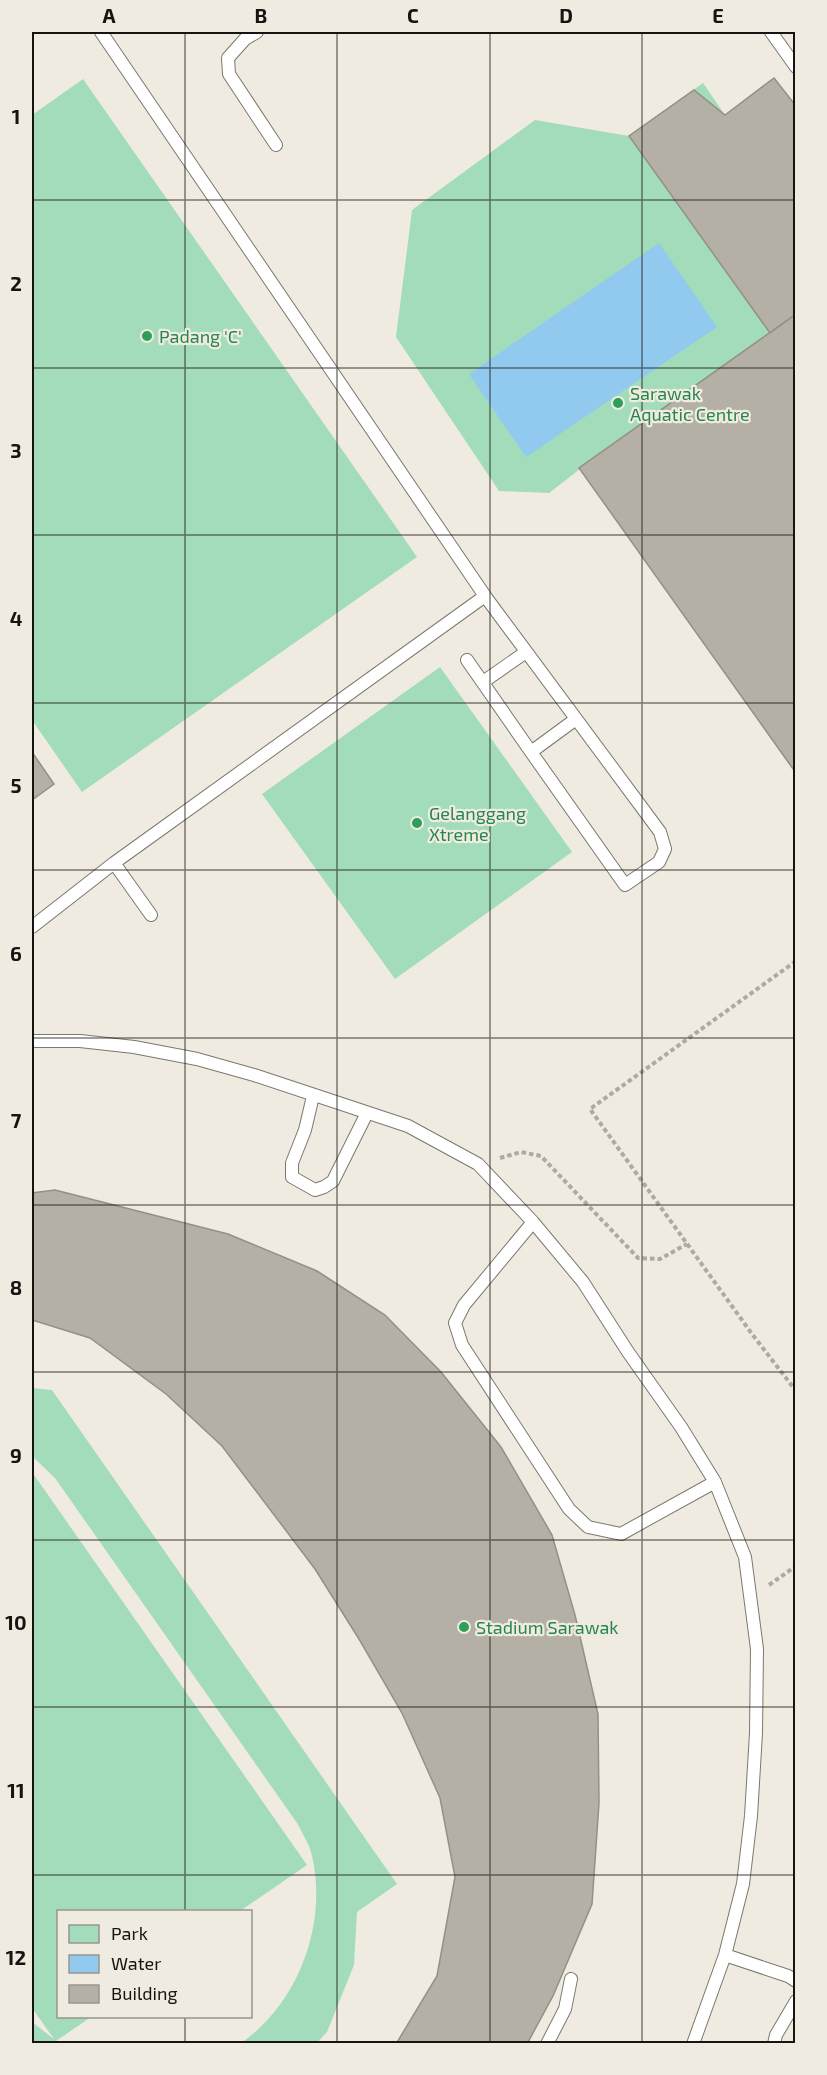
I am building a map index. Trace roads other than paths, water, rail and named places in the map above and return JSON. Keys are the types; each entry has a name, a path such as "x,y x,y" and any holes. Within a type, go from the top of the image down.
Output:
{"lane":[{"path":"101,32 484,596 660,832 665,849 659,862 626,885 467,660"},
{"path":"257,32 243,35 228,58 229,74 276,145"},
{"path":"771,32 795,67"},
{"path":"32,927 114,863 484,596"},
{"path":"483,682 526,652"},
{"path":"531,752 576,719"},
{"path":"114,863 151,915"},
{"path":"32,1041 80,1041 134,1047 197,1059 254,1075 408,1126 478,1164 533,1222 583,1281 715,1482 745,1557 757,1649 756,1733 751,1816 743,1884 725,1955 693,2043"},
{"path":"313,1096 305,1130 292,1163 292,1177 315,1190 333,1181 367,1113"},
{"path":"533,1222 464,1305 455,1323 462,1345 569,1509 588,1527 621,1534 715,1482"},
{"path":"725,1955 795,1980"},
{"path":"547,2043 565,2009 571,1979"},
{"path":"774,2043 795,2001"}],"water":[{"path":"659,243 717,327 526,457 469,374"}],"place":[{"name":"Padang 'C'","path":"147,336"},
{"name":"Sarawak Aquatic Centre","path":"618,403"},
{"name":"Gelanggang Xtreme","path":"417,823"},
{"name":"Stadium Sarawak","path":"464,1627"}]}
